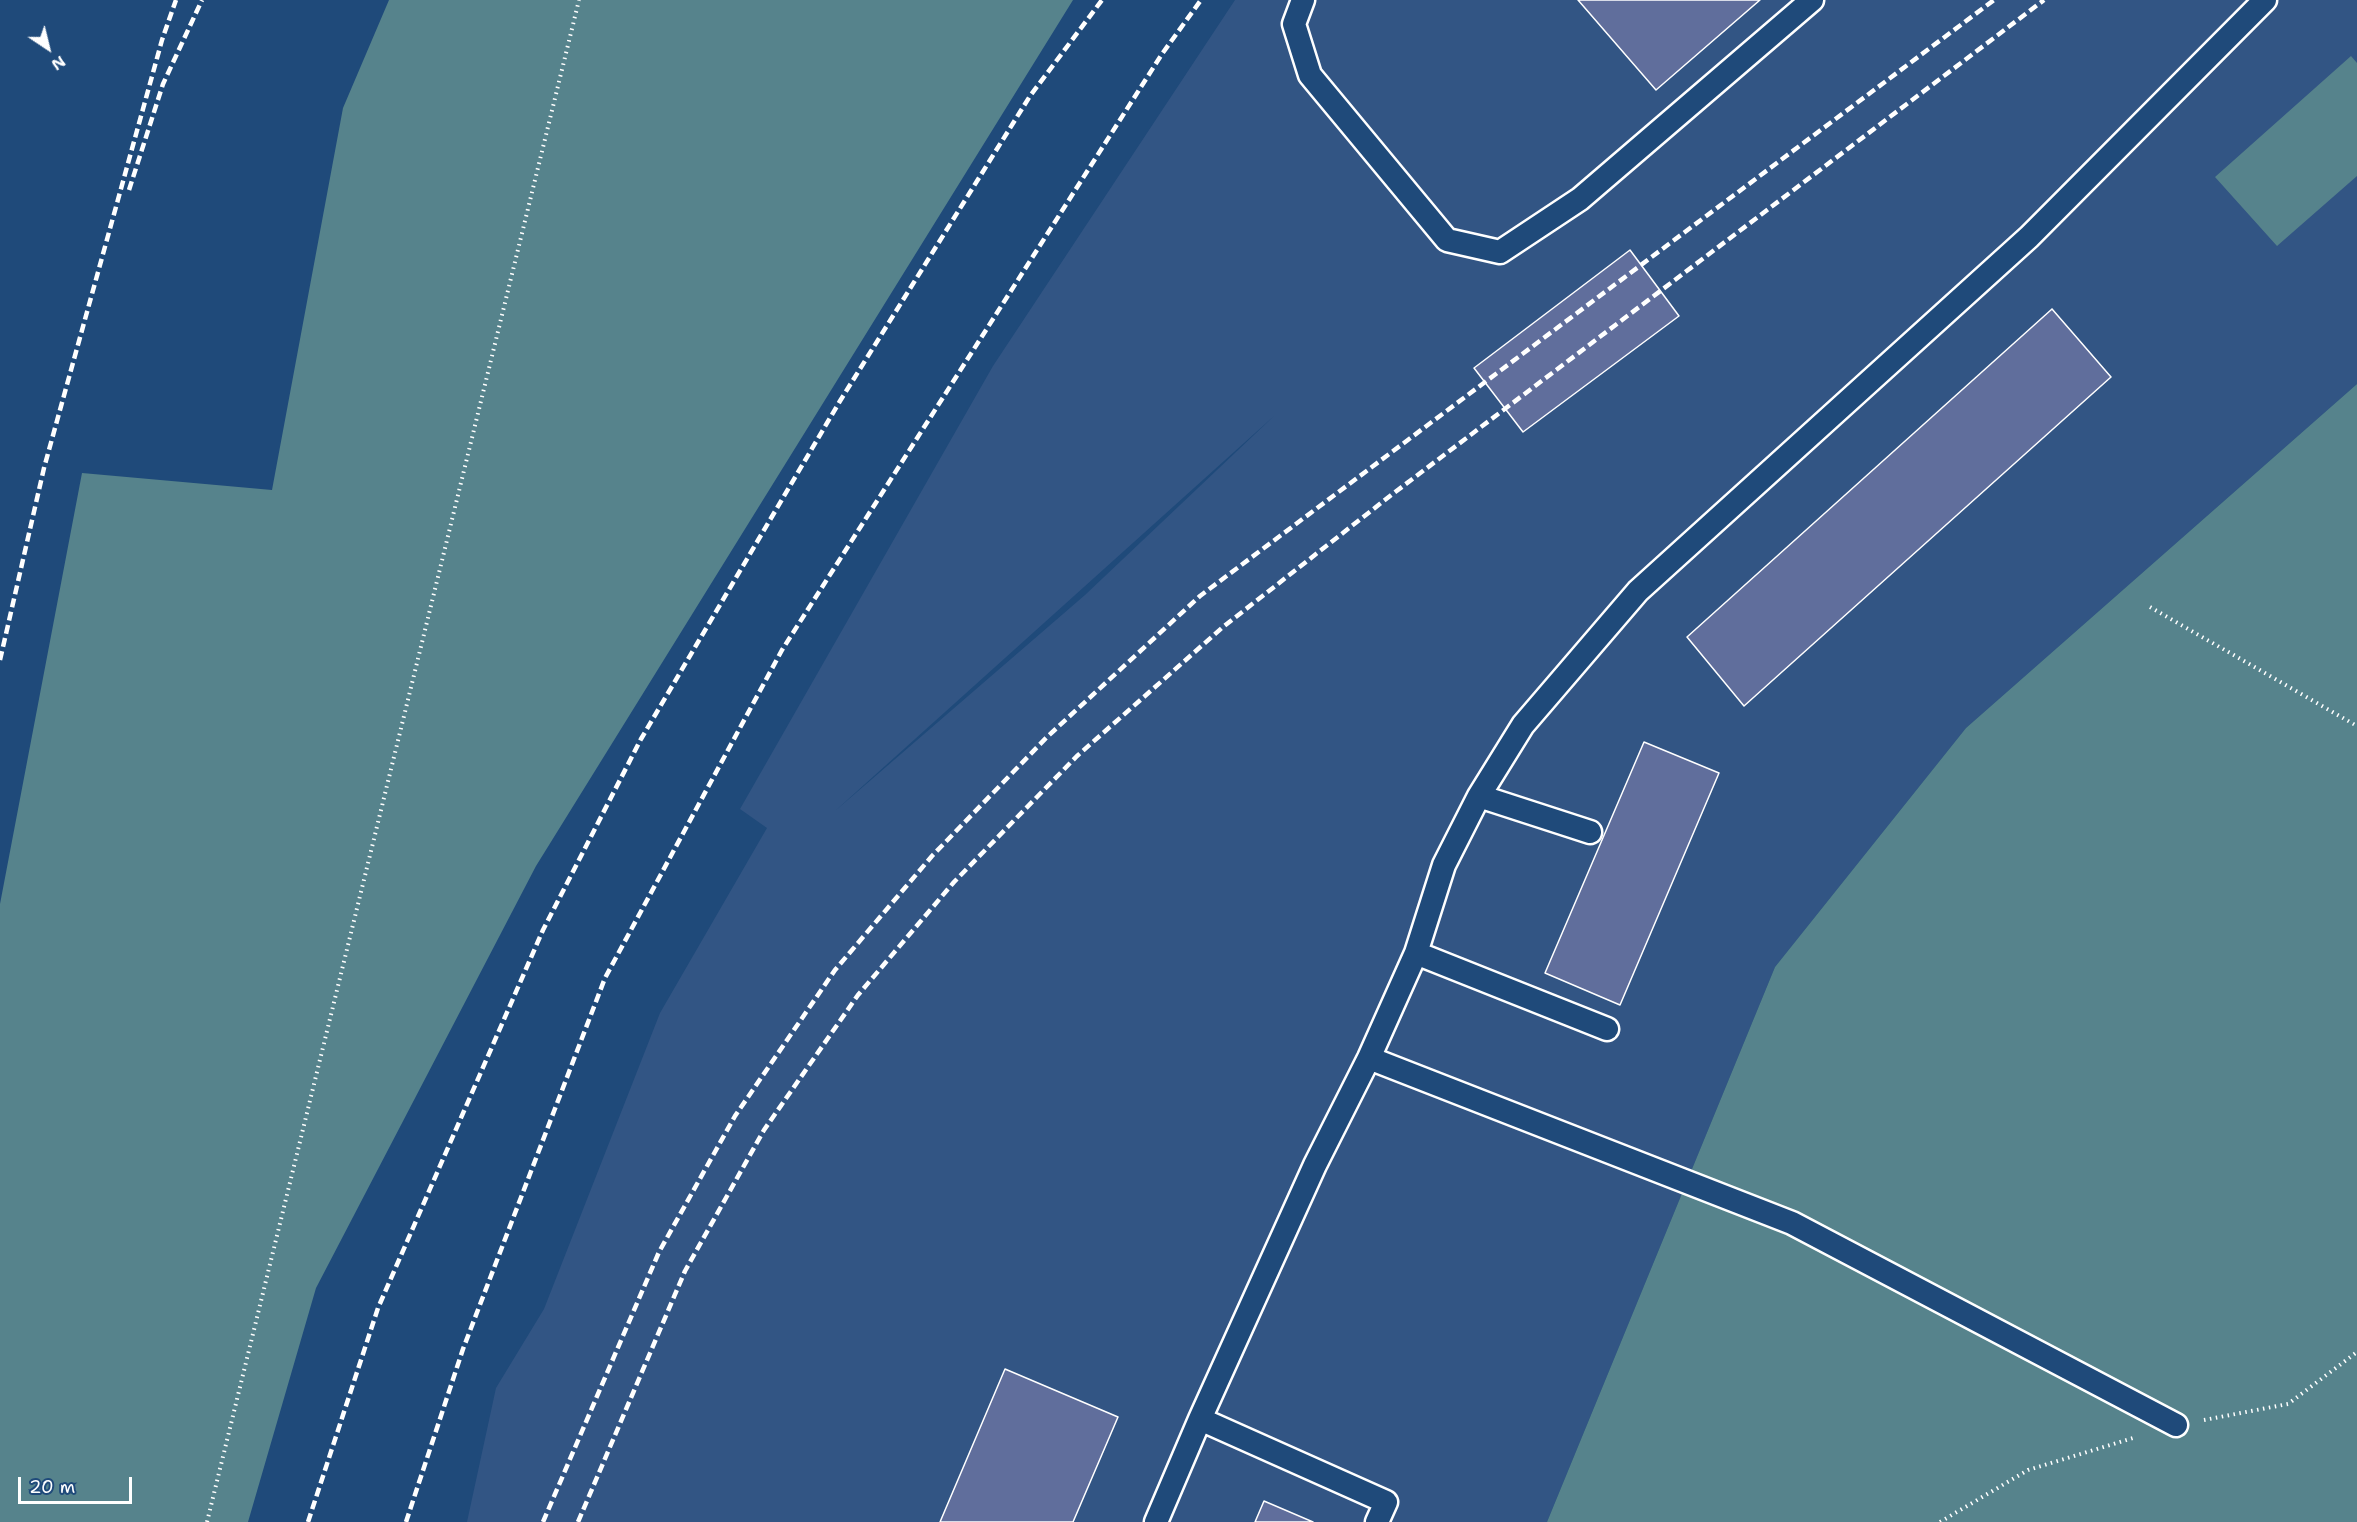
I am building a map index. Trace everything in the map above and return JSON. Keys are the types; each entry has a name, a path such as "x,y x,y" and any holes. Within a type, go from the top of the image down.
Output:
{"lane":[{"path":"1303,0 1294,24 1310,75 1447,240 1500,252 1580,199 1812,0"},
{"path":"1156,1522 1315,1165 1370,1058 1416,953 1444,865 1479,796 1522,725 1638,591 2029,237 2265,0"},
{"path":"1479,796 1590,832"},
{"path":"1416,953 1607,1029"},
{"path":"1370,1058 1792,1223 2176,1425"},
{"path":"1200,1419 1386,1502 1377,1522"}],"path":[{"path":"207,1522 579,0"},
{"path":"2150,607 2357,726"}],"shaded area":[{"path":"1235,0 2357,0 2357,384 1966,728 1775,967 1547,1522 467,1522 496,1388 544,1309 660,1013 767,828 740,809 993,366","holes":["1274,416 1085,595 835,811"]}],"green space":[{"path":"389,0 1073,0 536,866 316,1288 248,1522 0,1522 0,904 82,473 272,490 343,108"},
{"path":"2351,56 2357,63 2357,176 2277,246 2215,177"},
{"path":"2357,384 2357,1522 1547,1522 1775,967 1966,728"}],"building":[{"path":"1578,0 1760,0 1656,90"},
{"path":"1630,250 1679,316 1523,432 1474,368"},
{"path":"2052,309 2111,377 1744,706 1687,637"},
{"path":"1644,742 1719,773 1620,1005 1545,973"},
{"path":"1005,1369 1118,1417 1073,1522 940,1522"},
{"path":"1264,1501 1313,1522 1255,1522"}],"railway":[{"path":"0,660 44,468 162,40 176,0"},
{"path":"129,190 163,84 202,0"},
{"path":"308,1522 378,1308 543,930 641,739 840,401 1030,96 1102,0"},
{"path":"406,1522 463,1349 605,978 782,650 1162,54 1201,0"},
{"path":"543,1522 659,1252 735,1116 835,970 932,856 1047,737 1200,596 1994,0"},
{"path":"578,1522 685,1271 764,1130 858,995 954,882 1077,756 1223,627 1390,496 2044,0"}]}
